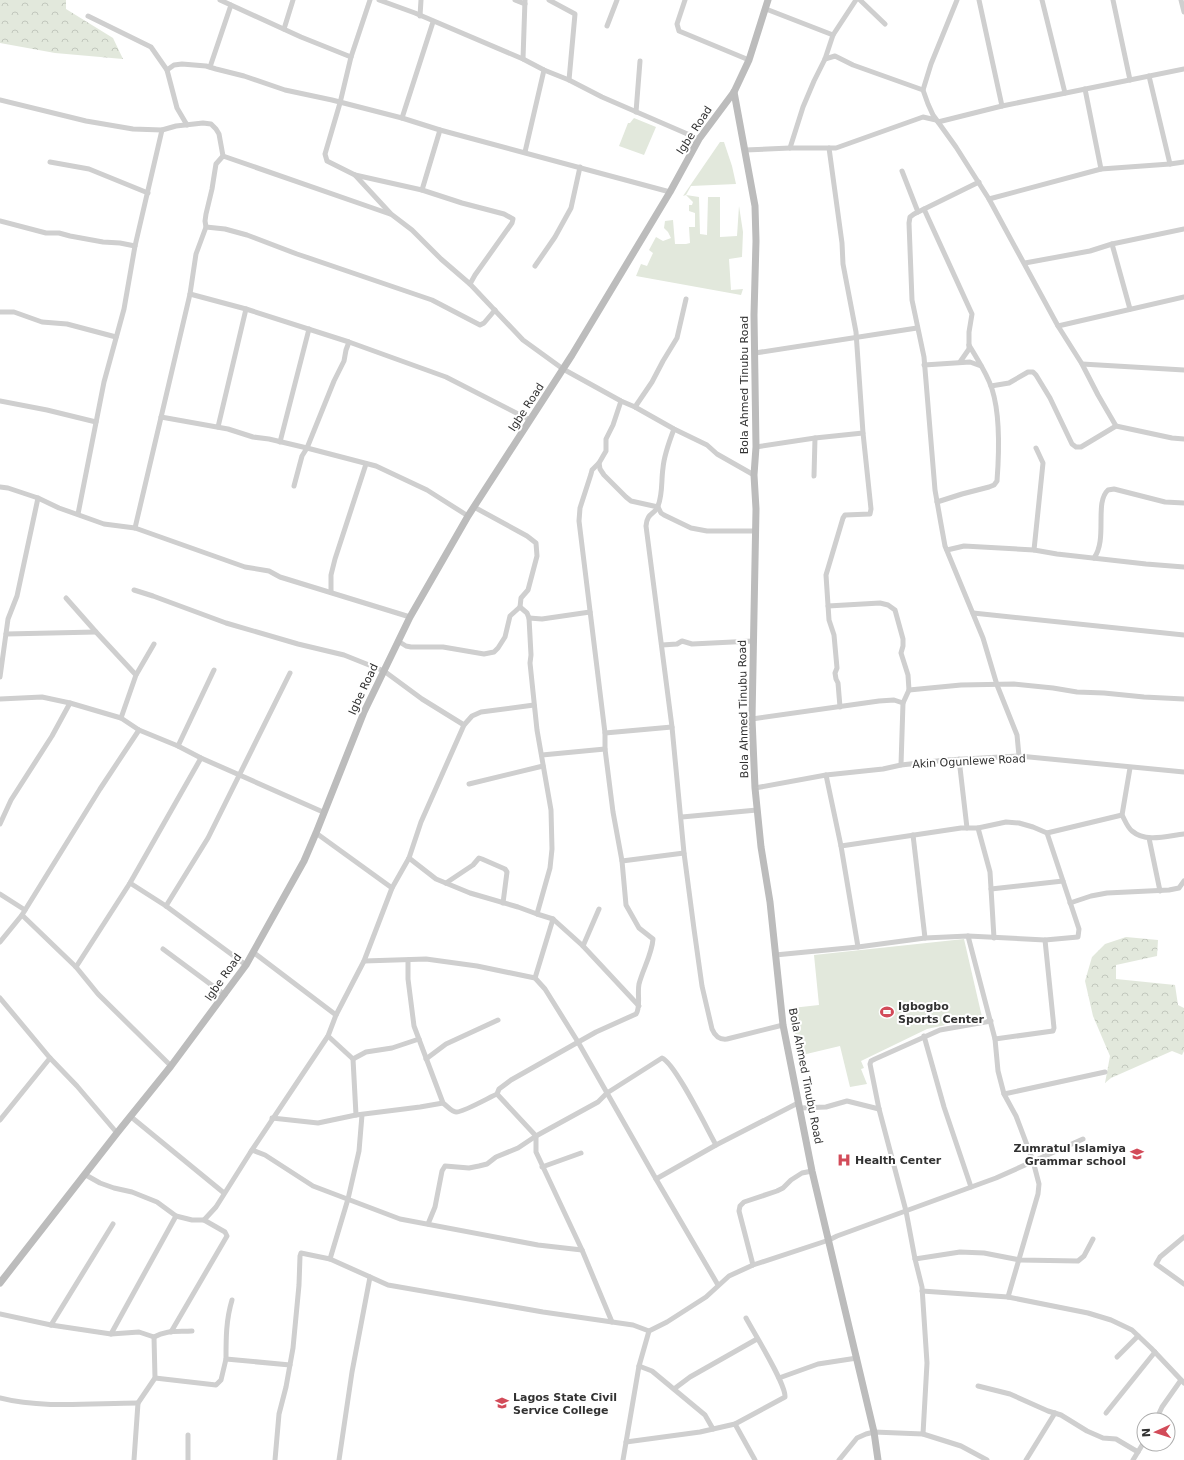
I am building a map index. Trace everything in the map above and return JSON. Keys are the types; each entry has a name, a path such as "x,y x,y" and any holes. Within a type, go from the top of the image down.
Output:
{"main road":[{"name":"Igbe Road","path":"0,1283 84,1174 171,1066 246,965 304,861 364,712 410,617 468,516 563,369 670,192 700,139 734,92 749,60 768,0"},
{"name":"Bola Ahmed Tinubu Road","path":"734,92 755,206 756,447 754,474 756,509 754,531 752,719 757,810 770,902 783,1025 812,1171 874,1432 878,1460"}],"street":[{"path":"220,0 351,56"},
{"path":"284,28 293,0"},
{"path":"370,0 351,56 325,158 327,161 355,175 422,190 462,203 504,214 513,219 512,223 470,284"},
{"path":"379,0 523,59 602,97 700,139"},
{"path":"420,16 422,0"},
{"path":"515,0 525,2 523,59"},
{"path":"549,0 572,11 575,14 569,80"},
{"path":"607,26 617,0"},
{"path":"685,0 677,24 679,31 749,60"},
{"path":"790,148 803,107 825,59 833,35 856,0"},
{"path":"860,0 885,24"},
{"path":"957,0 930,64 924,90 928,104 937,121 989,199 1058,326 1082,364 1116,426"},
{"path":"979,0 1002,106"},
{"path":"1042,0 1065,93"},
{"path":"1113,0 1130,80"},
{"path":"1181,0 1184,12"},
{"path":"210,67 231,5"},
{"path":"766,9 833,35"},
{"path":"88,16 151,47 167,70 177,108 187,125"},
{"path":"402,118 433,22"},
{"path":"830,46 835,56 853,65 924,90"},
{"path":"825,59 835,56"},
{"path":"636,112 640,61"},
{"path":"167,70 174,65 182,64 210,67 244,76 285,90 402,118 440,130 670,192"},
{"path":"745,150 836,148 923,117 937,121 1002,106 1184,69"},
{"path":"525,152 544,70"},
{"path":"1149,76 1170,164"},
{"path":"1085,89 1101,169"},
{"path":"0,100 86,121 133,129 162,130 176,126 211,124 219,134 223,156"},
{"path":"923,117 928,104"},
{"path":"78,514 104,382 124,308 135,246 162,130"},
{"path":"422,190 440,130"},
{"path":"829,148 844,264 851,296 857,336 863,433 871,511 870,514 866,515 845,515 826,575 829,625 832,628 834,635 837,668 835,673 838,683 840,707"},
{"path":"223,156 391,214"},
{"path":"135,528 190,294 196,254 206,227 205,221 212,189 214,170 216,164 223,156"},
{"path":"50,162 89,169 148,193"},
{"path":"989,199 1101,169 1184,162"},
{"path":"535,266 555,237 571,208 580,167"},
{"path":"902,171 918,212"},
{"path":"355,175 391,214 412,230 470,284 523,340 563,369 621,401 635,407 674,430 707,445 718,454 754,474"},
{"path":"979,182 910,217 912,300 924,365 935,490 947,550 983,638 997,684 1017,735 1019,756"},
{"path":"924,209 972,314 968,353 960,362"},
{"path":"0,221 46,232 135,246"},
{"path":"206,227 225,229 247,235 297,254 432,300 480,325 484,323 495,310"},
{"path":"1025,263 1090,251 1112,244 1184,229"},
{"path":"1112,244 1130,309"},
{"path":"190,294 246,309 309,329 446,377 530,420"},
{"path":"1058,326 1184,297"},
{"path":"635,407 652,382 677,338 686,299"},
{"path":"218,426 246,309"},
{"path":"0,312 14,312 42,322 67,324 116,337"},
{"path":"755,353 857,336 918,328"},
{"path":"280,442 309,329"},
{"path":"294,486 302,456 307,448 334,381 344,361 349,342"},
{"path":"937,502 989,487 997,482 998,435 995,399 991,386 969,345"},
{"path":"924,365 970,362 981,366"},
{"path":"1082,364 1184,370"},
{"path":"991,386 1009,383 1028,372 1033,372 1036,374 1050,398 1072,444 1076,447 1081,448 1116,426 1172,438 1184,439"},
{"path":"408,960 408,979 414,1026 443,1103 454,1112 460,1112 497,1094 499,1089 511,1080 596,1032 636,1014 638,1011 639,984 652,947 653,939 639,928 626,905 622,861 613,812 605,750 605,733 579,521 580,508 592,470 600,463 606,451 606,439 613,425 621,401"},
{"path":"0,402 47,410 96,422"},
{"path":"161,417 218,426 253,437 307,448 384,469 427,490 468,516"},
{"path":"648,517 658,507 663,481 663,468 669,442 674,430"},
{"path":"756,447 814,438 863,433"},
{"path":"814,438 814,476"},
{"path":"1034,550 1043,463 1036,448"},
{"path":"600,463 600,469 604,475 631,501 658,507"},
{"path":"331,592 331,575 335,559 366,464"},
{"path":"0,487 8,488 38,498 59,508 104,524 135,528 245,567 269,571 280,577 410,617"},
{"path":"1095,556 1102,532 1102,503 1105,493 1108,490 1114,489 1165,502 1184,503"},
{"path":"0,677 9,615 17,596 38,498"},
{"path":"645,504 648,517 646,526 672,727 682,817 684,853 702,986 712,1029 715,1035 722,1039 727,1039 783,1025"},
{"path":"398,641 411,647 443,647 484,654 490,653 498,648 505,637 510,616 520,607 521,598 528,590 536,563 536,542 474,507"},
{"path":"658,507 664,515 691,528 707,530 754,531"},
{"path":"947,550 964,546 1034,550 1057,554 1095,556 1100,559 1184,567"},
{"path":"134,590 226,623 298,644 344,655 384,671 422,700 464,725"},
{"path":"66,598 136,675"},
{"path":"828,606 880,603 892,607 895,610 903,639 901,653 908,675 909,690 903,703 901,765"},
{"path":"520,607 527,613 529,618 530,663 534,705 551,810 552,849 550,868 537,914"},
{"path":"529,618 542,619 590,612"},
{"path":"973,613 1184,635"},
{"path":"6,634 96,632"},
{"path":"662,645 677,644 686,641 692,644 753,641"},
{"path":"121,718 136,675 154,644"},
{"path":"178,746 214,670"},
{"path":"166,906 208,838 290,673"},
{"path":"909,690 961,685 1014,684 1077,692 1184,699"},
{"path":"0,699 42,697 70,703 121,718 139,730 324,812"},
{"path":"752,719 891,700 903,703"},
{"path":"0,824 11,800 52,736 70,703"},
{"path":"204,1220 216,1207 272,1118 328,1036 336,1015 364,961 392,888 409,858 421,822 464,725 472,716 481,712 534,705"},
{"path":"605,733 672,727"},
{"path":"0,942 24,913 100,789 139,730"},
{"path":"542,755 605,750"},
{"name":"Akin Ogunlewe Road","path":"755,788 826,775 883,769 901,765 1019,756 1130,768 1184,772"},
{"path":"76,967 130,883 201,758"},
{"path":"959,760 967,828"},
{"path":"469,784 543,766"},
{"path":"1130,768 1122,815 1131,830 1138,835 1149,838 1184,834"},
{"path":"826,775 842,846 858,947"},
{"path":"682,817 757,810"},
{"path":"842,846 913,835 978,828 1006,822 1019,823 1047,833 1122,815"},
{"path":"978,828 990,872 994,938"},
{"path":"316,833 392,888"},
{"path":"775,955 858,947 925,938 968,936 1045,940 1078,937 1078,929 1047,833"},
{"path":"913,835 925,938"},
{"path":"1149,838 1160,891"},
{"path":"622,861 684,853"},
{"path":"409,858 436,879 470,893 553,919 583,946 639,1006"},
{"path":"446,883 472,865 479,858 482,858 505,869 507,872 503,903"},
{"path":"991,889 1063,880"},
{"path":"1070,903 1091,896 1107,893 1160,891 1179,888 1184,882"},
{"path":"130,883 166,906 246,965"},
{"path":"0,894 24,913 76,967 98,994 171,1066"},
{"path":"583,946 599,909"},
{"path":"535,978 553,919"},
{"path":"968,936 991,1021 995,1040 998,1071 1004,1094 1016,1116 1039,1184 1039,1189 1020,1260 1008,1297"},
{"path":"995,1040 1053,1031 1045,940"},
{"path":"163,949 225,995"},
{"path":"253,952 336,1015"},
{"path":"364,961 426,959 477,966 535,978 545,989 578,1042 718,1285"},
{"path":"0,998 50,1058 77,1086 117,1133"},
{"path":"426,1059 446,1044 498,1020"},
{"path":"923,1434 927,1363 922,1291 906,1211 879,1110 870,1064 871,1061 940,1030 991,1021"},
{"path":"328,1036 354,1059 359,1115 359,1151 348,1199 330,1259"},
{"path":"924,1036 944,1107 971,1187"},
{"path":"354,1059 366,1052 392,1048 419,1039"},
{"path":"0,1120 50,1058"},
{"path":"428,1224 435,1207 443,1168 445,1166 469,1168 487,1164 496,1157 518,1148 536,1136 598,1102 607,1093 659,1059 664,1058 667,1061 716,1145"},
{"path":"1004,1094 1105,1072"},
{"path":"497,1094 536,1136 536,1152 542,1167 582,1250 612,1322"},
{"path":"656,1179 716,1145 799,1106 826,1106 847,1101 879,1110"},
{"path":"272,1118 318,1123 359,1115 443,1103"},
{"path":"130,1116 224,1193"},
{"path":"624,1460 639,1366 649,1331 706,1297 729,1276 753,1265 828,1240 996,1178 1083,1139"},
{"path":"252,1150 265,1155 313,1186 400,1219 538,1245 582,1250"},
{"path":"542,1167 581,1153"},
{"path":"753,1265 739,1211 740,1206 744,1202 780,1190 802,1173 812,1171"},
{"path":"84,1174 100,1183 132,1192 157,1202 176,1216 192,1220 204,1220 225,1232 227,1236 171,1332"},
{"path":"111,1334 176,1216"},
{"path":"51,1325 113,1224"},
{"path":"1184,1237 1160,1257 1156,1264 1184,1284"},
{"path":"915,1259 960,1252 984,1253 1020,1260 1078,1261 1084,1256 1093,1239"},
{"path":"275,1460 279,1414 290,1365 301,1253 330,1259 388,1285 543,1312 633,1325 649,1331"},
{"path":"339,1460 352,1372 370,1277"},
{"path":"922,1291 1008,1297 1088,1313 1111,1320 1132,1330 1182,1381 1160,1412"},
{"path":"155,1378 216,1385 221,1380 226,1359 227,1316 232,1300"},
{"path":"0,1314 51,1325 111,1334 139,1332 154,1337"},
{"path":"626,1442 700,1432 735,1424 785,1397 779,1378 746,1318"},
{"path":"154,1337 162,1332 192,1331"},
{"path":"1117,1357 1138,1336"},
{"path":"134,1460 138,1403 155,1378 154,1337"},
{"path":"674,1389 690,1377 757,1339"},
{"path":"1106,1413 1155,1352"},
{"path":"779,1378 818,1364 857,1358"},
{"path":"226,1359 290,1365"},
{"path":"639,1366 652,1371 705,1415 713,1429"},
{"path":"978,1386 1010,1394 1067,1417 1087,1431 1103,1438 1116,1439 1136,1451"},
{"path":"0,1398 10,1401 49,1405 138,1403"},
{"path":"1026,1460 1055,1413"},
{"path":"735,1424 755,1460"},
{"path":"839,1460 857,1438 874,1432 923,1434 961,1446 987,1460"},
{"path":"188,1435 188,1460"},
{"path":"1133,1460 1138,1452"}],"green space":[{"path":"0,0 66,0 66,9 113,38 123,59 55,53 0,43"},
{"path":"634,118 656,127 644,155 619,146 628,123 630,123"},
{"path":"720,142 724,142 736,184 691,186 686,195 683,196"},
{"path":"686,195 699,197 700,234 707,235 708,197 720,197 720,237 737,236 739,206 743,232 742,257 729,259 731,290 743,289 741,295 636,276 641,264 647,266 653,253 649,250 656,237 663,241 671,238 664,228 665,221 673,220 675,244 690,243 689,227 695,227 695,213 689,211 689,205 692,205 693,202"},
{"path":"1126,937 1158,940 1157,956 1116,965 1116,979 1175,985 1178,1005 1184,1008 1184,1051 1182,1055 1172,1051 1111,1078 1105,1083 1110,1056 1093,1016 1085,981 1092,957 1105,944"},
{"name":"Igbogbo Sports Center","path":"964,939 982,1017 927,1029 861,1061 864,1068 861,1069 867,1084 850,1087 840,1046 798,1056 792,1008 819,1005 814,955"}],"place":[{"name":"Igbogbo Sports Center","path":"887,1012"},
{"name":"Zumratul Islamiya Grammar school","path":"1137,1154"},
{"name":"Health Center","path":"844,1160"},
{"name":"Lagos State Civil Service College","path":"502,1403"}]}
